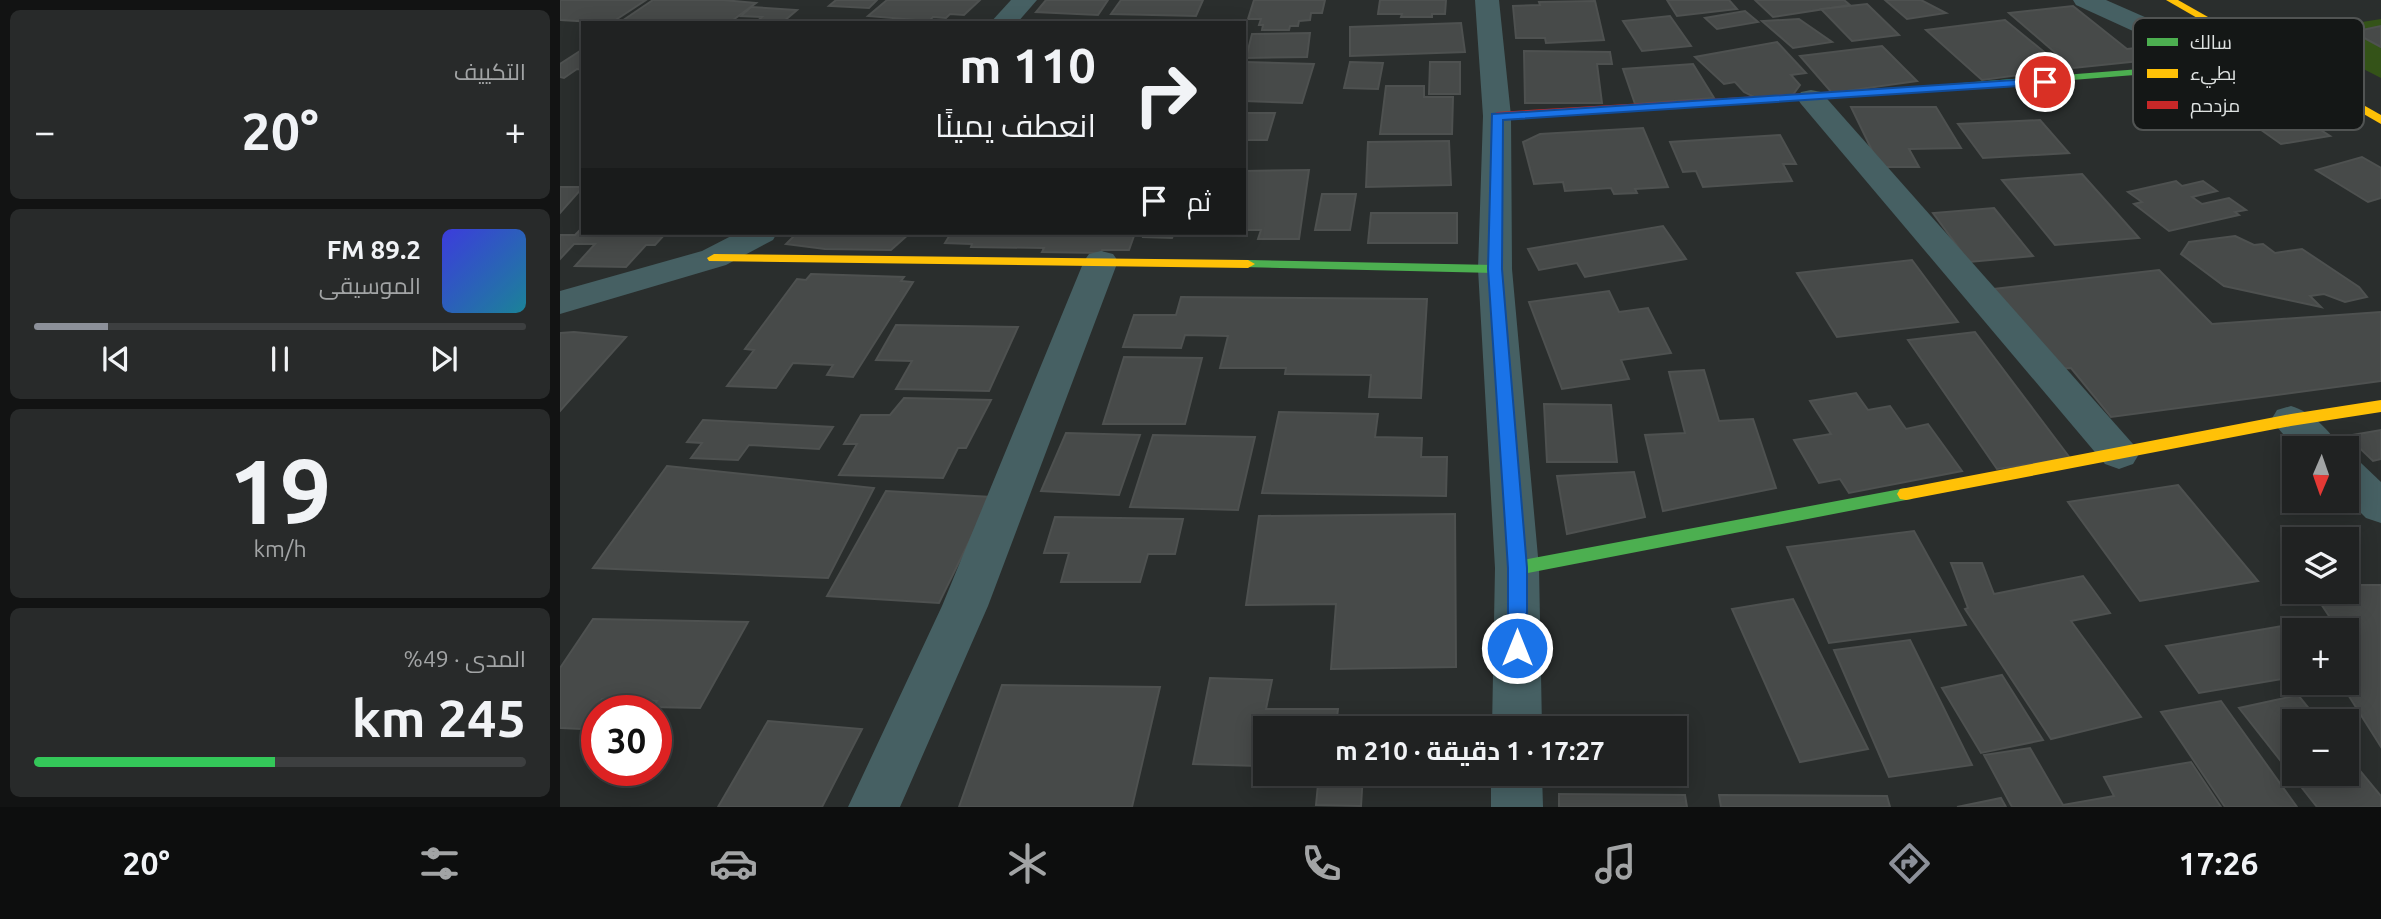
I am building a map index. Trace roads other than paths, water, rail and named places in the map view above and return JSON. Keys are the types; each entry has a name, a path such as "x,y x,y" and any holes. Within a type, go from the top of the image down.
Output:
{"main road":[{"path":"2171,0 2203,18"},
{"path":"1497,116 1811,98 2133,74"},
{"path":"2364,110 2381,120"},
{"path":"714,258 1101,261 1495,269"},
{"path":"1517,568 2381,405"}],"street":[{"path":"1005,21 1025,0"},
{"path":"1487,0 1497,116 1495,269 1517,568 1517,716"},
{"path":"2085,0 2133,21"},
{"path":"1811,98 2119,454"},
{"path":"560,303 714,258 757,235"},
{"path":"874,807 965,606 1101,261"},
{"path":"2291,420 2308,436"},
{"path":"2359,486 2381,507"},
{"path":"1517,786 1517,807"}]}
